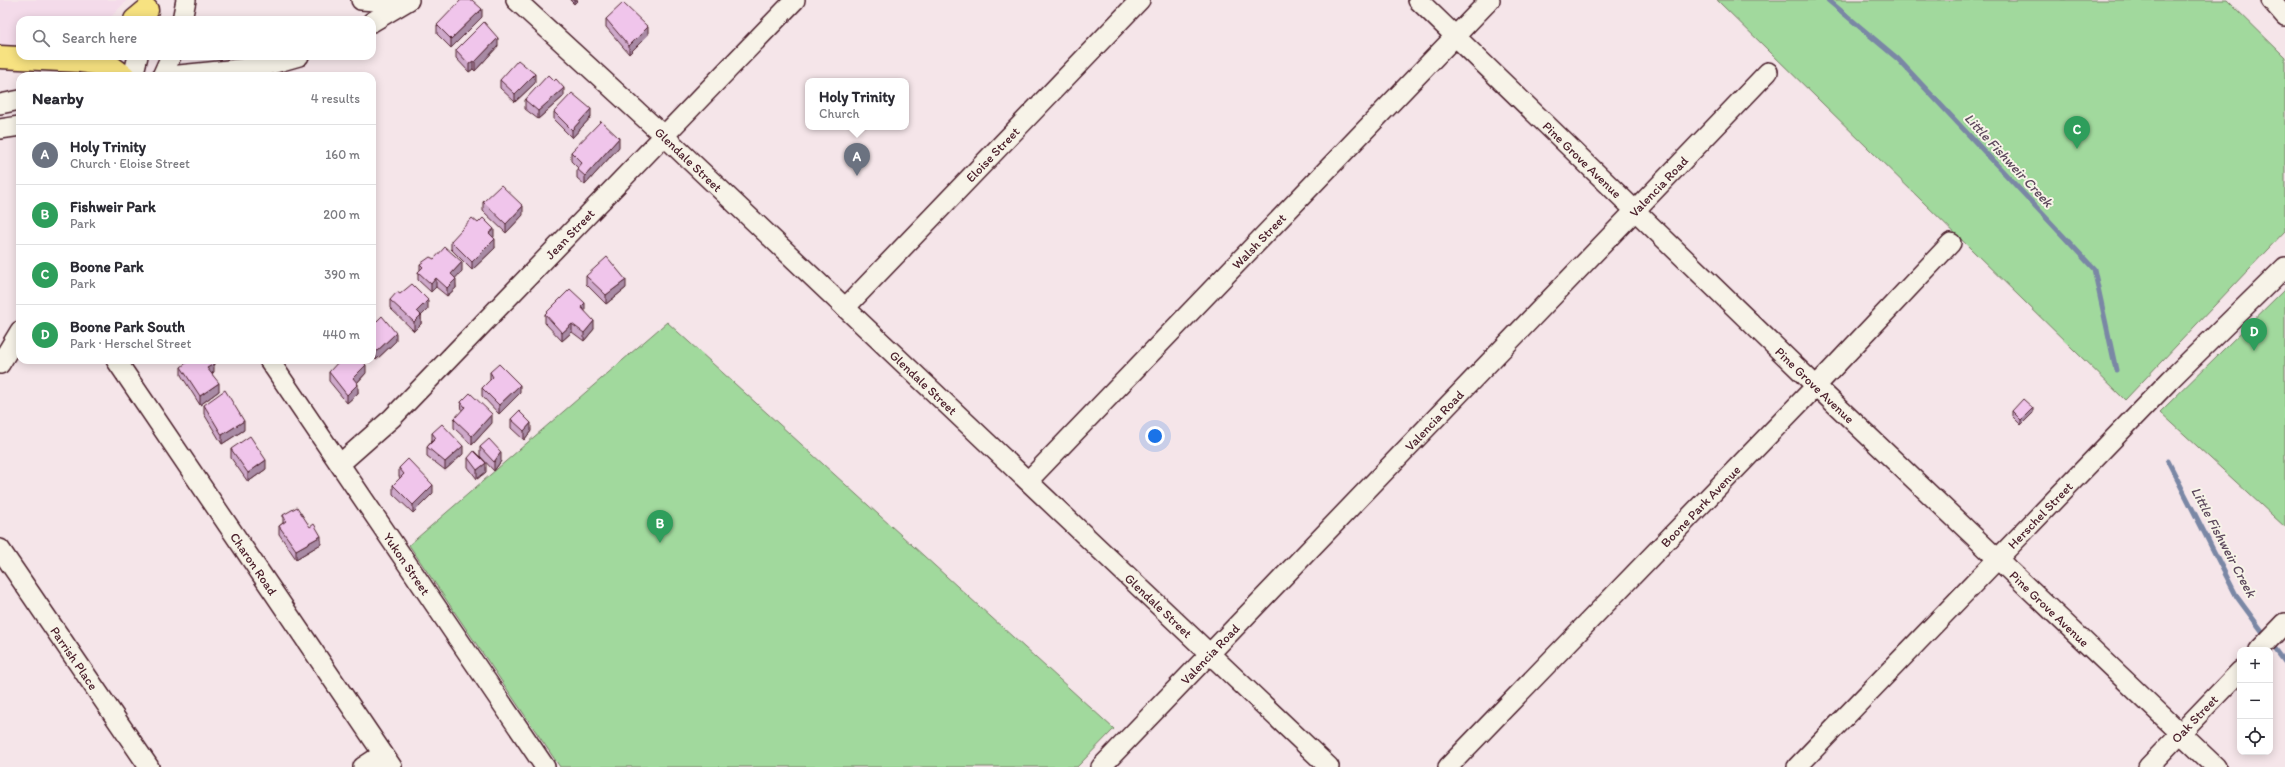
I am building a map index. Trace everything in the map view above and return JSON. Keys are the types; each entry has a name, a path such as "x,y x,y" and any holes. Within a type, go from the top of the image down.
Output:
{"highway":[{"path":"0,57 16,57"},
{"path":"92,60 109,65 119,72"}],"street":[{"path":"183,16 186,0"},
{"path":"362,0 406,2"},
{"name":"Glendale Street","path":"516,0 663,135 1330,767"},
{"name":"Jean Street","path":"341,463 392,418 663,135 795,0"},
{"name":"Eloise Street","path":"845,308 1140,0"},
{"name":"Pine Grove Avenue","path":"1418,0 1636,209 1816,386 2216,767"},
{"name":"Walsh Street","path":"1028,481 1490,0"},
{"path":"2271,0 2285,16"},
{"path":"376,20 406,2"},
{"path":"134,72 137,60"},
{"path":"164,72 168,60"},
{"path":"243,72 285,60"},
{"path":"284,72 303,60"},
{"path":"209,72 259,67"},
{"name":"Valencia Road","path":"1101,767 1768,72"},
{"path":"0,104 16,101"},
{"path":"0,129 16,127"},
{"name":"Boone Park Avenue","path":"1448,767 1952,243"},
{"name":"Herschel Street","path":"1797,767 2171,379 2285,267"},
{"path":"0,364 16,338"},
{"name":"Charon Road","path":"119,364 388,760"},
{"name":"Yukon Street","path":"272,364 341,463 385,533 545,767"},
{"name":"Parrish Place","path":"0,549 149,767"},
{"path":"2262,647 2285,623"},
{"name":"Oak Street","path":"2148,767 2237,673"},
{"path":"363,767 388,760"}],"shaded area":[{"path":"0,0 127,0 112,16 16,16 16,46 0,45"}],"green space":[{"path":"1717,0 2227,0 2285,57 2285,231 2125,400"},
{"path":"2285,289 2285,527 2160,412"},
{"path":"667,322 1114,729 1077,767 560,767 409,545"}],"building":[{"path":"461,0 472,0 482,9 451,39 437,25"},
{"path":"623,3 648,27 629,46 606,19"},
{"path":"484,22 498,38 475,62 473,61 469,64 456,50"},
{"path":"518,60 535,74 515,94 500,80"},
{"path":"548,75 554,81 556,79 564,88 538,111 525,100"},
{"path":"572,93 591,109 572,130 554,112"},
{"path":"601,121 619,138 585,176 577,169 582,163 571,152"},
{"path":"501,185 523,206 506,224 483,202"},
{"path":"472,218 478,223 483,218 494,229 489,233 495,239 472,262 451,241"},
{"path":"445,247 462,262 451,274 456,279 447,288 436,278 431,284 418,272 423,267 420,264 430,257 434,259"},
{"path":"607,257 626,280 606,295 586,276"},
{"path":"412,284 428,300 417,311 421,315 414,322 390,300 397,292 400,294"},
{"path":"570,289 585,303 581,307 594,321 584,333 572,324 562,333 545,314"},
{"path":"382,316 396,333 376,352 376,322"},
{"path":"185,364 214,364 207,368 219,383 200,396 181,367"},
{"path":"336,364 366,365 353,378 358,384 347,395 329,372"},
{"path":"499,364 520,385 499,405 482,388 493,377 490,372"},
{"path":"225,390 244,421 222,435 204,405"},
{"path":"470,393 492,414 472,436 454,419 465,407 461,402"},
{"path":"2023,399 2033,408 2021,420 2012,411"},
{"path":"519,411 531,423 524,431 511,419"},
{"path":"442,424 463,446 445,462 427,447 436,438 432,433"},
{"path":"250,436 266,460 248,473 231,449"},
{"path":"489,439 501,452 494,462 480,447"},
{"path":"474,451 486,463 477,470 468,458"},
{"path":"408,459 433,485 413,505 393,485 404,474 399,468"},
{"path":"297,507 310,527 314,524 321,536 296,550 279,526 286,521 283,515"}],"waterway":[{"name":"Little Fishweir Creek","path":"1828,0 1898,59 2094,269 2116,370"},
{"name":"Little Fishweir Creek","path":"2168,461 2237,597 2262,631"},
{"name":"Little Fishweir Creek","path":"2273,646 2285,662"}],"place":[{"name":"Boone Park","path":"2077,149"},
{"name":"Holy Trinity","path":"857,176"},
{"name":"Boone Park South","path":"2254,351"},
{"name":"Fishweir Park","path":"660,543"}]}
